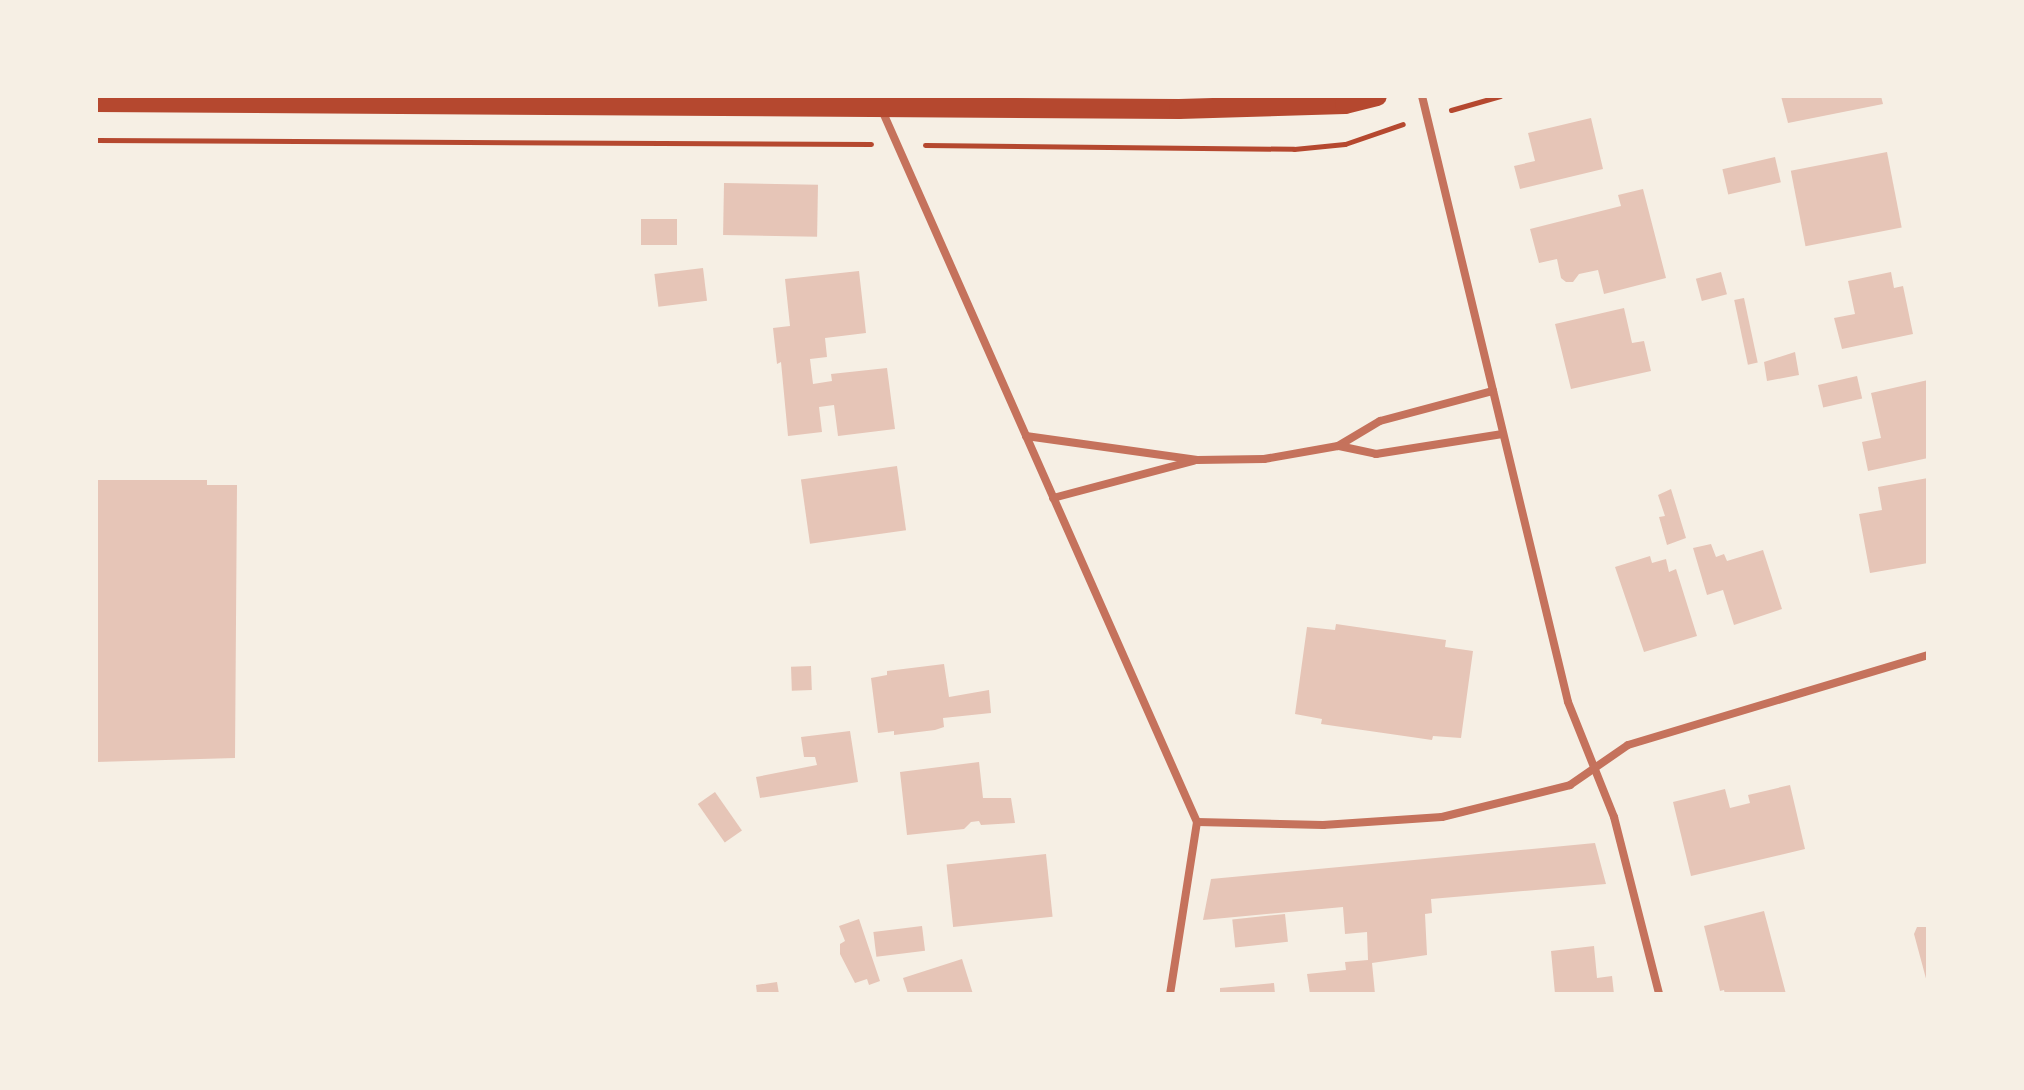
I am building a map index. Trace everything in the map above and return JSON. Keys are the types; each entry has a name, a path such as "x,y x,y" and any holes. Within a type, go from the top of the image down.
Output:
{"main road":[{"path":"96,102 1273,108 1345,104 1377,96"}],"street":[{"path":"1422,96 1568,702 1614,817 1659,994"},
{"path":"880,105 1197,822 1170,994"},
{"path":"1026,436 1197,460 1264,459 1338,446 1380,421 1493,391"},
{"path":"1338,446 1376,454 1502,434"},
{"path":"1053,498 1197,460"},
{"path":"1197,822 1323,825 1442,817 1570,785 1628,745 1928,655"}],"building":[{"path":"1781,96 1881,96 1883,104 1788,123"},
{"path":"1591,118 1603,169 1520,189 1514,166 1535,161 1528,133"},
{"path":"1887,152 1902,228 1805,246 1791,171"},
{"path":"1775,157 1781,182 1728,194 1722,169"},
{"path":"724,183 818,185 817,237 723,235"},
{"path":"1643,189 1666,278 1604,294 1598,270 1579,274 1573,282 1566,282 1561,278 1557,259 1539,263 1530,229 1621,206 1618,195"},
{"path":"641,219 677,219 677,245 641,245"},
{"path":"703,268 707,301 658,307 654,274"},
{"path":"859,271 866,333 825,338 827,357 810,359 813,384 832,381 831,374 887,368 895,429 838,436 834,405 819,407 822,432 788,436 781,362 777,364 773,328 790,326 785,279"},
{"path":"1721,272 1727,294 1702,301 1696,279"},
{"path":"1891,272 1894,288 1903,286 1913,334 1842,349 1834,318 1855,314 1848,281"},
{"path":"1744,298 1758,363 1748,365 1734,300"},
{"path":"1624,308 1632,343 1644,341 1651,371 1571,389 1555,324"},
{"path":"1795,352 1799,375 1767,381 1764,362"},
{"path":"1857,376 1862,398 1823,407 1818,385"},
{"path":"1928,380 1928,458 1868,471 1862,442 1881,438 1871,393"},
{"path":"897,466 906,530 810,544 801,479"},
{"path":"1928,478 1928,563 1870,573 1859,514 1882,510 1878,487"},
{"path":"96,480 207,480 207,485 237,485 235,758 96,762"},
{"path":"1671,489 1686,538 1667,545 1659,517 1665,516 1658,495"},
{"path":"1711,544 1716,557 1724,554 1727,561 1763,550 1782,609 1734,625 1723,590 1707,595 1693,548"},
{"path":"1650,556 1652,563 1666,559 1669,572 1676,569 1697,636 1644,652 1615,567"},
{"path":"1336,624 1446,640 1445,647 1473,651 1461,738 1433,736 1432,740 1321,724 1322,719 1295,714 1307,627 1335,630"},
{"path":"944,664 949,697 989,690 991,713 943,718 944,727 935,730 894,735 894,731 878,733 871,678 887,675 887,671"},
{"path":"811,666 812,690 792,691 791,667"},
{"path":"850,731 858,782 760,798 756,777 817,765 815,757 804,757 801,737"},
{"path":"979,762 983,798 1011,798 1015,823 981,825 979,821 971,822 964,829 907,835 900,772"},
{"path":"1790,785 1805,849 1691,876 1673,802 1725,789 1730,808 1750,803 1748,795"},
{"path":"715,792 742,831 725,843 698,804"},
{"path":"1595,843 1606,884 1431,899 1432,913 1425,914 1427,955 1372,963 1375,994 1310,994 1307,974 1346,970 1345,962 1368,960 1367,932 1345,934 1343,907 1203,920 1211,879"},
{"path":"1046,854 1053,917 953,927 947,864"},
{"path":"1764,911 1786,994 1725,994 1724,990 1720,991 1704,926"},
{"path":"1285,914 1288,942 1235,947 1232,920"},
{"path":"859,919 880,981 869,985 867,979 855,983 840,954 840,944 845,941 839,926"},
{"path":"922,926 925,951 876,957 873,932"},
{"path":"1917,927 1928,927 1928,986 1914,934"},
{"path":"1594,946 1597,978 1612,976 1614,994 1555,994 1551,951"},
{"path":"962,959 973,994 908,994 903,978"},
{"path":"777,982 779,994 757,994 756,985"},
{"path":"1274,983 1275,994 1220,994 1220,988"}]}
